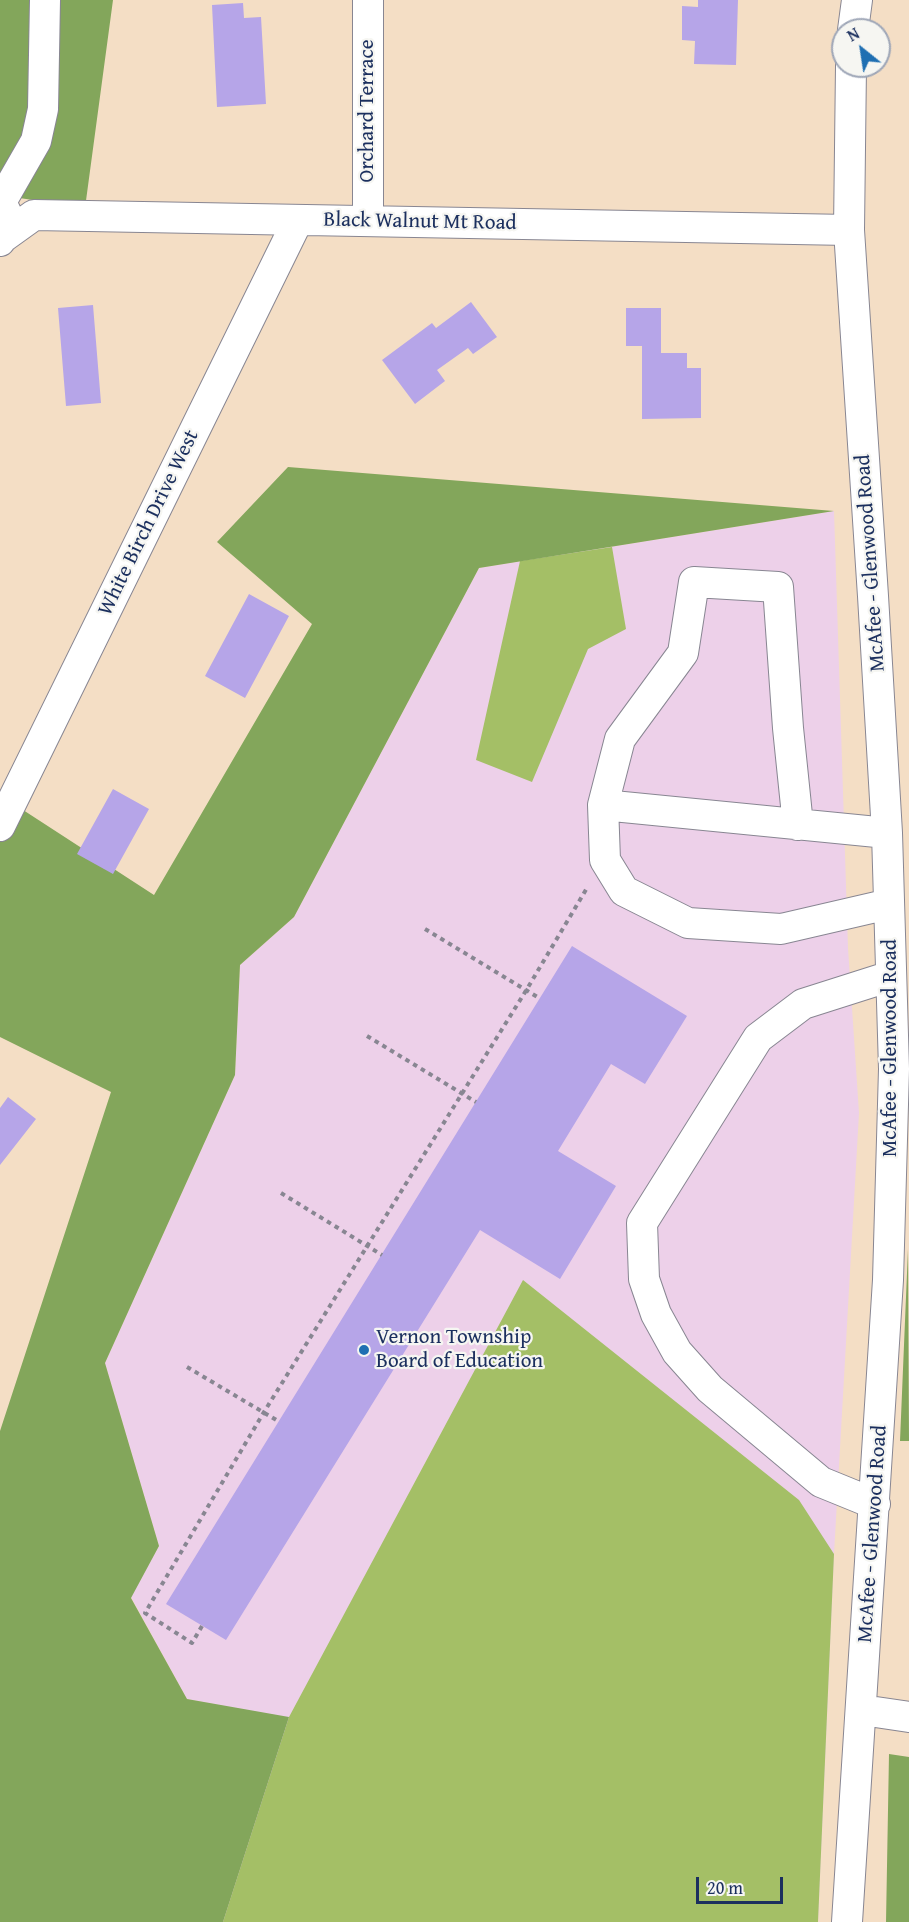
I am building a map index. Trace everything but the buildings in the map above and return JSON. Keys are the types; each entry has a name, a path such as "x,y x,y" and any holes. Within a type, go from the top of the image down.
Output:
{"street":[{"path":"5,224 1,202 36,141 43,109 45,0"},
{"name":"Orchard Terrace","path":"368,0 369,221"},
{"path":"855,18 857,0"},
{"name":"McAfee - Glenwood Road","path":"847,1922 888,1280 894,1069 887,833 849,230 851,78"},
{"name":"Black Walnut Mt Road","path":"5,224 34,215 849,230"},
{"name":"White Birch Drive West","path":"0,826 298,220"},
{"path":"798,825 778,586 694,582 683,652 620,739 603,805 605,860 624,891 688,923 781,929 889,903"},
{"path":"603,805 887,833"},
{"path":"875,1504 821,1482 710,1389 677,1352 656,1314 644,1279 642,1223 758,1038 803,1004 891,976"},
{"path":"862,1710 909,1717"}],"path":[{"path":"202,1626 192,1642 145,1613 264,1412 605,860"},
{"path":"425,929 539,998"},
{"path":"367,1036 476,1102"},
{"path":"281,1194 382,1255"},
{"path":"187,1367 278,1420"}],"shaded area":[{"path":"834,511 848,948 859,1113 834,1554 818,1922 223,1922 288,1718 187,1699 131,1597 159,1546 105,1363 235,1075 240,965 294,917 479,568"}],"green space":[{"path":"0,0 113,0 85,208 0,195"},
{"path":"288,467 834,511 479,568 294,917 240,965 235,1075 105,1363 159,1546 131,1598 187,1699 289,1717 223,1922 0,1922 0,1431 111,1092 0,1037 0,795 154,895 312,624 217,542"},
{"path":"612,547 626,629 588,649 532,782 476,760 520,561"},
{"path":"908,1249 909,1441 900,1441"},
{"path":"523,1280 799,1500 834,1554 818,1922 223,1922 289,1717"},
{"path":"889,1754 909,1757 909,1922 886,1922"}],"place":[{"name":"Vernon Township Board of Education","path":"364,1350"}]}
